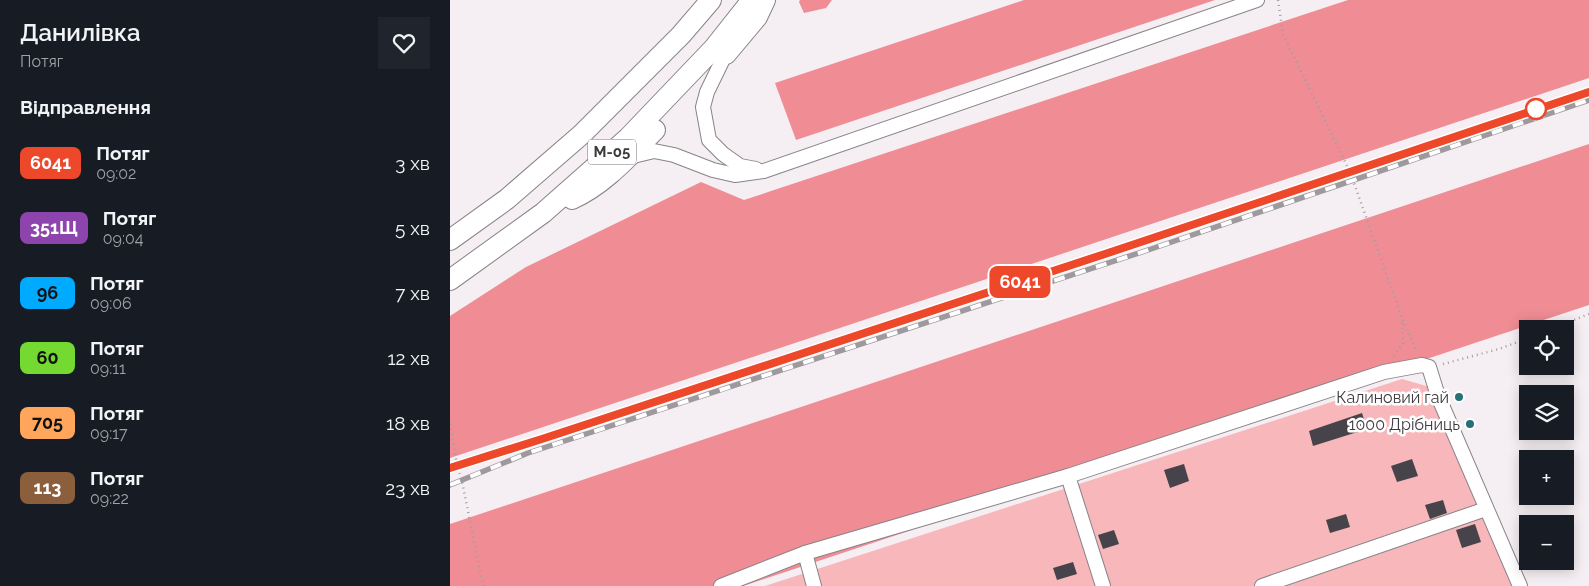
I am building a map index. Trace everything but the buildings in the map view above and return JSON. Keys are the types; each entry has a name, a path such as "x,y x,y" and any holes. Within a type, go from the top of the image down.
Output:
{"highway":[{"name":"М-05","path":"450,240 507,200 582,134 681,35 711,0"},
{"name":"М-05","path":"450,280 543,213 628,138 714,48 752,0"},
{"path":"543,213 587,193 628,158 724,57 757,16 765,0"}],"street":[{"path":"628,158 654,151 674,155 713,170 735,175 764,171 1257,0"},
{"path":"724,57 707,92 703,107 710,140 723,154 740,166 764,171"},
{"path":"721,586 805,553 1068,476 1384,372 1426,366 1520,586"},
{"path":"1068,476 1103,586"},
{"path":"1262,586 1486,509"},
{"path":"805,553 814,586"}],"path":[{"path":"1278,0 1283,34 1350,172 1402,318 1426,366 1498,349 1519,341"},
{"path":"1574,320 1589,314"},
{"path":"1384,372 1403,343 1402,318"},
{"path":"450,424 457,465 484,586"}],"shaded area":[{"path":"800,0 832,0 826,8 804,13 799,2"},
{"path":"1024,0 1215,0 796,140 775,83"},
{"path":"1348,0 1589,0 1589,78 450,458 450,316 526,267 701,182 744,200"},
{"path":"1589,144 1589,305 1544,320 1519,320 1519,328 743,586 450,586 450,524"},
{"path":"1402,379 1430,387 1516,586 765,586"}],"railway":[{"path":"1556,103 1589,92"},
{"path":"450,485 528,453 1151,249 1589,100"},
{"path":"450,468 1149,239 1520,115"}],"train":[{"name":"6041","path":"450,468 1111,252 1589,92"}],"place":[{"name":"Калиновий гай","path":"1459,397"},
{"name":"1000 Дрібниць","path":"1470,424"}]}
